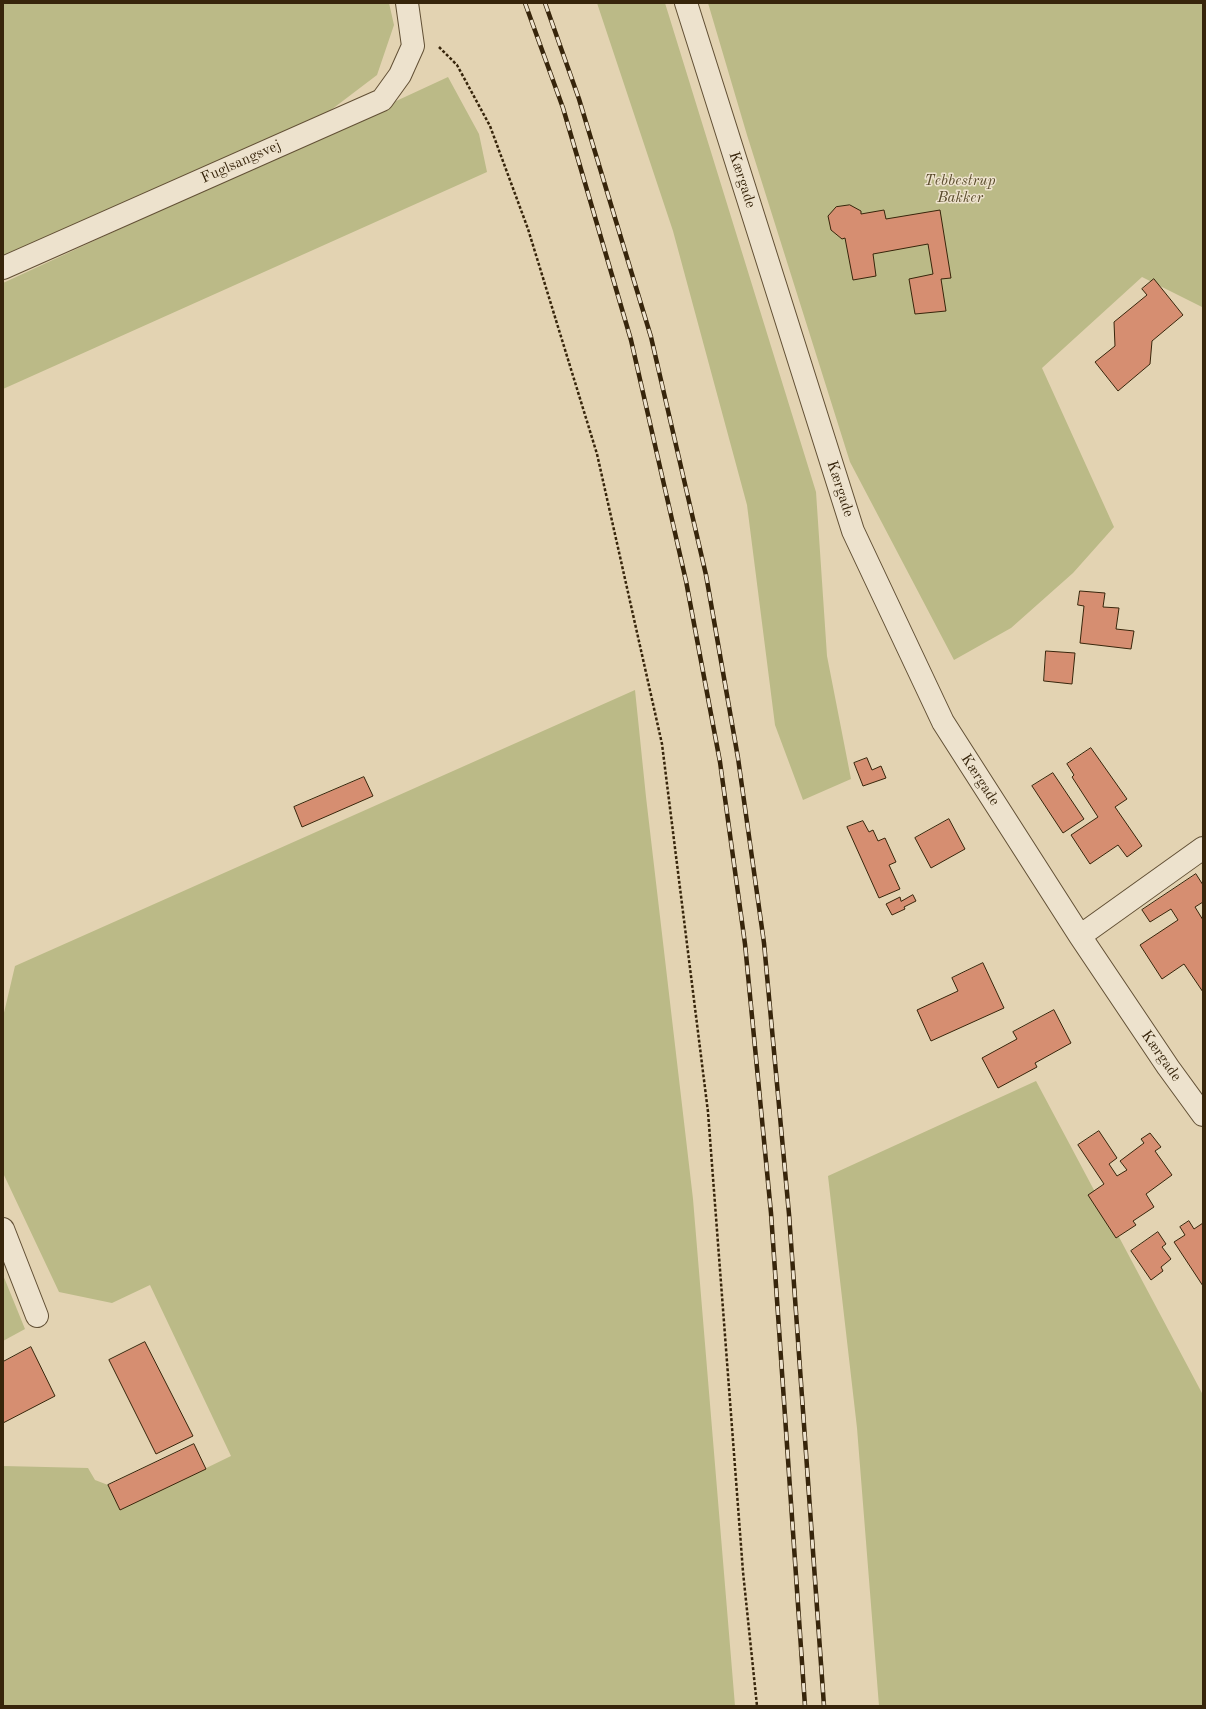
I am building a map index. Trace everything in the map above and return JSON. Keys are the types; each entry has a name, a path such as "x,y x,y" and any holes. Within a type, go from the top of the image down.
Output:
{"street":[{"name":"Fuglsangsvej","path":"3,268 382,100 400,75 414,46 407,3"},
{"name":"Kærgade","path":"686,3 853,531 943,722 1080,936 1168,1067 1203,1115"},
{"path":"1080,936 1203,848"},
{"path":"3,1229 37,1316"}],"path":[{"path":"436,43 457,65 490,126 528,229 597,454 662,744 708,1112 743,1572 757,1706"}],"green space":[{"path":"3,3 389,3 394,25 377,75 323,116 3,260"},
{"path":"597,3 665,3 816,492 827,656 851,779 803,800 775,725 747,505 673,231"},
{"name":"Tebbestrup Bakker","path":"708,3 1203,3 1203,306 1202,307 1142,277 1042,368 1114,527 1073,573 1011,628 954,660 850,462 747,135"},
{"path":"448,77 479,134 487,172 3,389 3,283"},
{"path":"635,690 693,1199 735,1706 3,1706 3,1466 88,1468 95,1480 108,1485 120,1510 231,1456 150,1285 112,1303 59,1292 3,1173 3,1017 15,966"},
{"path":"1036,1081 1203,1395 1203,1706 879,1706 857,1428 828,1176"},
{"path":"3,1275 25,1329 3,1341"}],"building":[{"path":"850,205 861,211 861,214 884,210 886,219 940,210 951,278 941,279 946,311 915,314 909,279 933,274 928,244 873,254 876,276 853,280 845,238 842,239 831,230 828,216 836,207"},
{"path":"1154,279 1183,315 1152,341 1150,364 1118,391 1095,362 1115,346 1114,322 1147,295 1142,289"},
{"path":"1080,591 1105,593 1103,607 1119,608 1116,629 1134,631 1131,649 1080,643 1084,606 1078,605"},
{"path":"1046,651 1075,653 1072,684 1044,681"},
{"path":"1091,748 1127,799 1115,807 1142,846 1127,857 1118,845 1090,864 1071,835 1098,817 1072,777 1074,775 1067,764"},
{"path":"867,758 872,770 881,766 886,778 863,786 854,763"},
{"path":"1053,773 1084,819 1063,833 1032,786"},
{"path":"364,777 373,796 302,827 294,807"},
{"path":"949,819 965,849 931,868 915,838"},
{"path":"863,821 869,832 873,830 878,841 885,838 896,862 889,865 900,889 879,898 847,827"},
{"path":"1196,874 1203,885 1203,902 1195,907 1203,920 1203,992 1184,964 1162,979 1140,945 1178,920 1171,909 1150,922 1142,910"},
{"path":"913,895 916,901 904,907 905,909 892,915 886,904 900,897 901,901"},
{"path":"983,963 1004,1008 931,1041 917,1010 958,991 952,978"},
{"path":"1054,1010 1071,1043 1035,1063 1037,1067 998,1088 982,1058 1017,1039 1013,1032"},
{"path":"1099,1131 1117,1158 1109,1164 1117,1176 1127,1170 1120,1161 1144,1143 1141,1139 1150,1133 1161,1147 1155,1151 1172,1175 1146,1194 1154,1207 1133,1221 1136,1225 1116,1238 1088,1195 1104,1184 1078,1145"},
{"path":"1189,1221 1194,1229 1203,1223 1203,1286 1174,1242 1185,1235 1180,1227"},
{"path":"1158,1232 1166,1244 1162,1247 1171,1259 1161,1267 1163,1271 1151,1280 1131,1251"},
{"path":"145,1342 193,1436 156,1454 109,1360"},
{"path":"31,1347 55,1396 3,1423 3,1362"},
{"path":"194,1444 206,1469 120,1510 108,1485"}],"railway":[{"path":"525,3 563,108 631,340 686,581 720,762 745,944 771,1213 805,1706"},
{"path":"545,3 579,99 651,337 706,575 738,758 764,943 789,1214 824,1706"}]}
